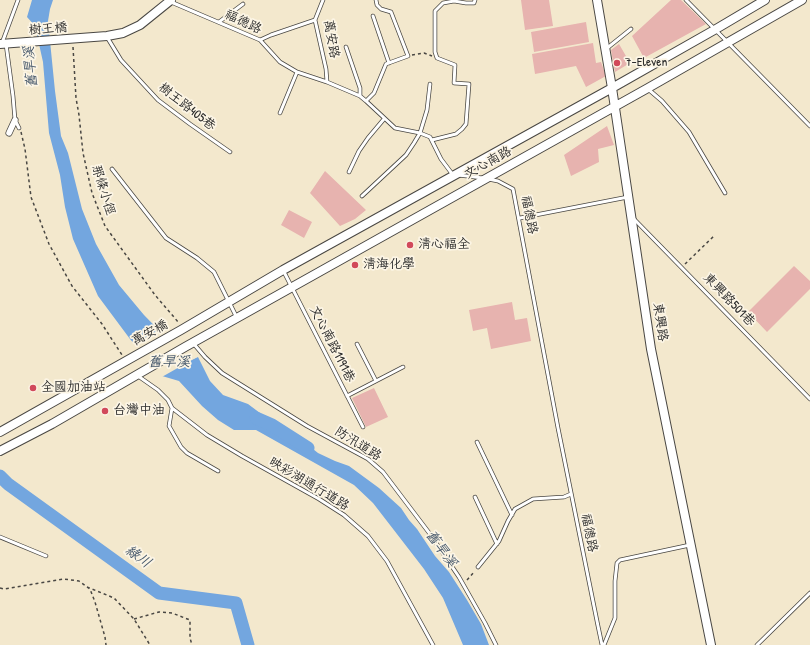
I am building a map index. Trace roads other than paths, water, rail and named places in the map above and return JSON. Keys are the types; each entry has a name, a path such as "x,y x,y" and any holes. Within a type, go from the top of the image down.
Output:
{"main road":[{"name":"東興路","path":"598,0 651,349 692,545 711,645"},
{"name":"文心南路","path":"180,326 228,302 453,175 716,30 765,0"},
{"name":"文心南路","path":"138,374 802,0"},
{"name":"樹王橋","path":"3,44 92,38 132,30 169,1"},
{"name":"萬安橋","path":"0,432 83,386 180,326"},
{"path":"0,451 52,424 138,374"}],"street":[{"path":"9,133 15,120"}],"lane":[{"path":"18,0 3,44 13,96 15,120 19,128"},
{"name":"萬安路","path":"323,0 315,20 326,69 326,82"},
{"path":"366,101 374,93 386,64 408,56 391,12 380,9 376,0"},
{"path":"453,175 441,159 432,140 456,134 466,124 469,84 454,83 455,65 437,58 435,52 435,11 442,3 454,1 466,4 474,3 475,0"},
{"path":"686,0 810,126"},
{"name":"福德路","path":"169,1 260,40 280,62 297,72 360,96 394,128 420,133 430,137 432,140"},
{"path":"219,22 244,4"},
{"path":"373,16 389,63"},
{"path":"260,40 315,20"},
{"path":"606,50 631,28"},
{"name":"樹王路405巷","path":"107,36 121,60 158,100 230,152"},
{"path":"346,47 360,88 360,96"},
{"path":"280,114 297,72"},
{"path":"362,196 406,155 420,133 428,110 430,84"},
{"path":"648,88 689,132 724,193"},
{"path":"349,172 361,148 384,119"},
{"path":"112,169 166,238 214,272 237,318"},
{"name":"福德路","path":"453,175 485,178 498,181 513,189 520,218 571,494 603,645"},
{"path":"520,218 628,196"},
{"name":"東興路501巷","path":"632,217 810,399"},
{"name":"文心南路1191巷","path":"283,270 363,428"},
{"name":"防汛道路","path":"193,343 222,373 307,426 368,459 383,472 430,534 463,584 496,645"},
{"path":"357,344 376,381"},
{"path":"347,396 404,367"},
{"name":"映彩湖通行道路","path":"138,374 158,390 168,400 172,408 213,438 319,499 344,515 368,536 387,561 433,645"},
{"path":"172,408 169,426 181,447 187,453 218,470"},
{"path":"477,442 512,515"},
{"path":"478,567 497,544 515,509 533,499 564,497 571,494"},
{"path":"474,497 497,544"},
{"path":"0,537 46,556"},
{"name":"福德路","path":"603,645 615,618 615,581 617,563 620,560 692,545"},
{"path":"757,645 810,593"}],"water":[{"name":"舊旱溪","path":"32,0 53,0 48,21 61,136 68,153 82,209 96,244 119,285 144,315 189,361 198,357 210,381 223,395 248,404 282,434 308,445 318,453 349,466 379,488 401,508 435,556 449,572 467,600 481,624 489,645 463,645 443,598 424,569 373,503 354,485 256,430 234,430 218,420 202,406 179,381 162,376 130,339 98,296 73,239 65,207 60,175 49,133 43,62 35,26 27,17"}],"waterway":[{"name":"舊旱溪","path":"256,418 272,425 308,448"},
{"name":"綠川","path":"0,476 8,484 159,593 236,603 248,645"}],"place":[{"name":"7-Eleven","path":"617,63"},
{"name":"清心福全","path":"410,245"},
{"name":"清海化學","path":"355,265"},
{"name":"全國加油站","path":"33,388"},
{"name":"台灣中油","path":"105,411"}]}
